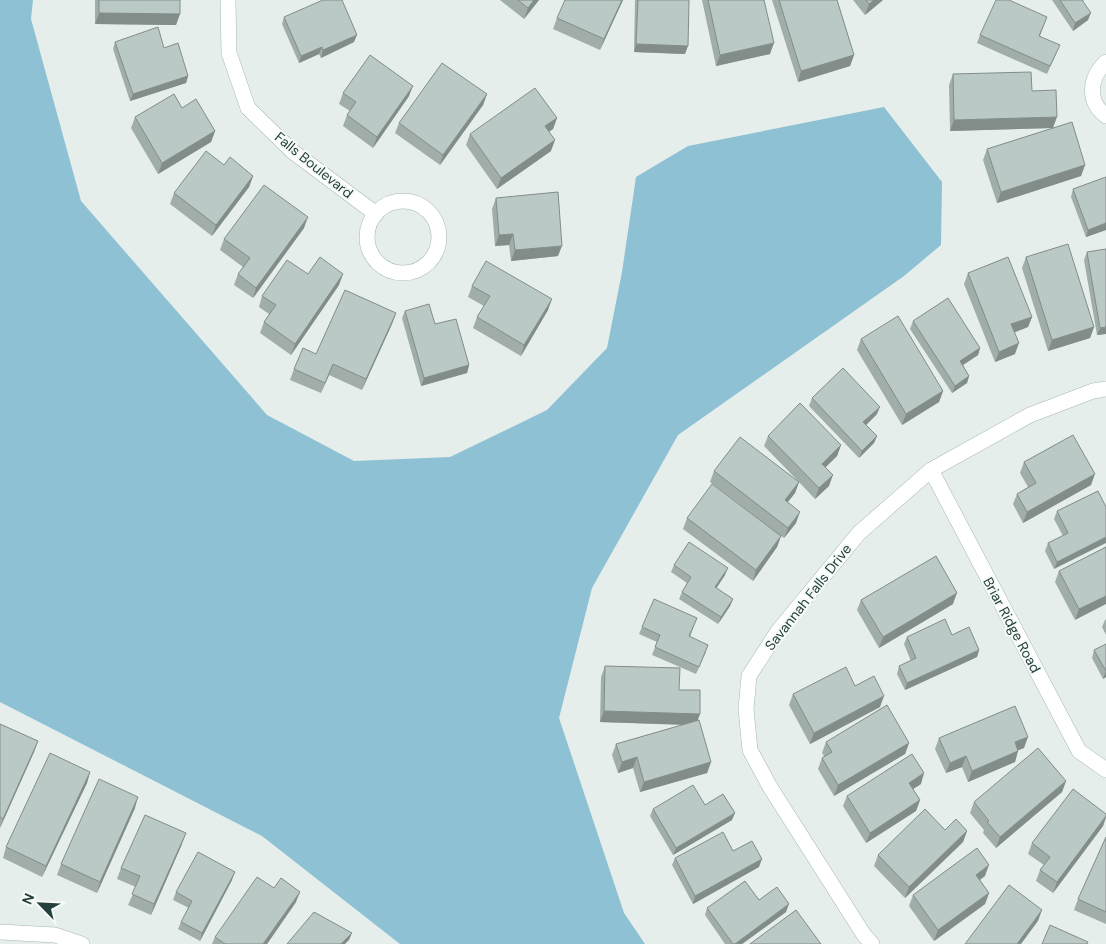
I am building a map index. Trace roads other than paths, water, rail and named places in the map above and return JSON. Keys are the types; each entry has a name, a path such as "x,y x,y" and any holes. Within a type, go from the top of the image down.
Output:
{"street":[{"name":"Falls Boulevard","path":"228,0 229,53 248,108 292,151 376,214"},
{"path":"1106,62 1093,79 1092,91 1094,102 1100,112 1106,116"},
{"path":"397,202 410,202 422,206 431,214 437,226 439,238 437,250 430,261 412,273 400,274 389,271 380,265 368,246 367,235 370,224 376,214 386,206 397,202"},
{"name":"Savannah Falls Drive","path":"872,944 864,935 770,787 750,750 746,709 749,676 778,630 859,532 931,470 1030,415 1093,391 1106,389"},
{"name":"Briar Ridge Road","path":"931,470 1079,751 1106,770"},
{"path":"0,932 56,935 82,944"}],"water":[{"path":"0,0 33,0 31,19 81,201 267,415 354,461 450,457 547,410 607,348 622,272 636,177 688,146 884,107 942,182 941,245 904,276 678,435 592,588 559,718 624,913 645,944 400,944 262,836 0,702"}]}
